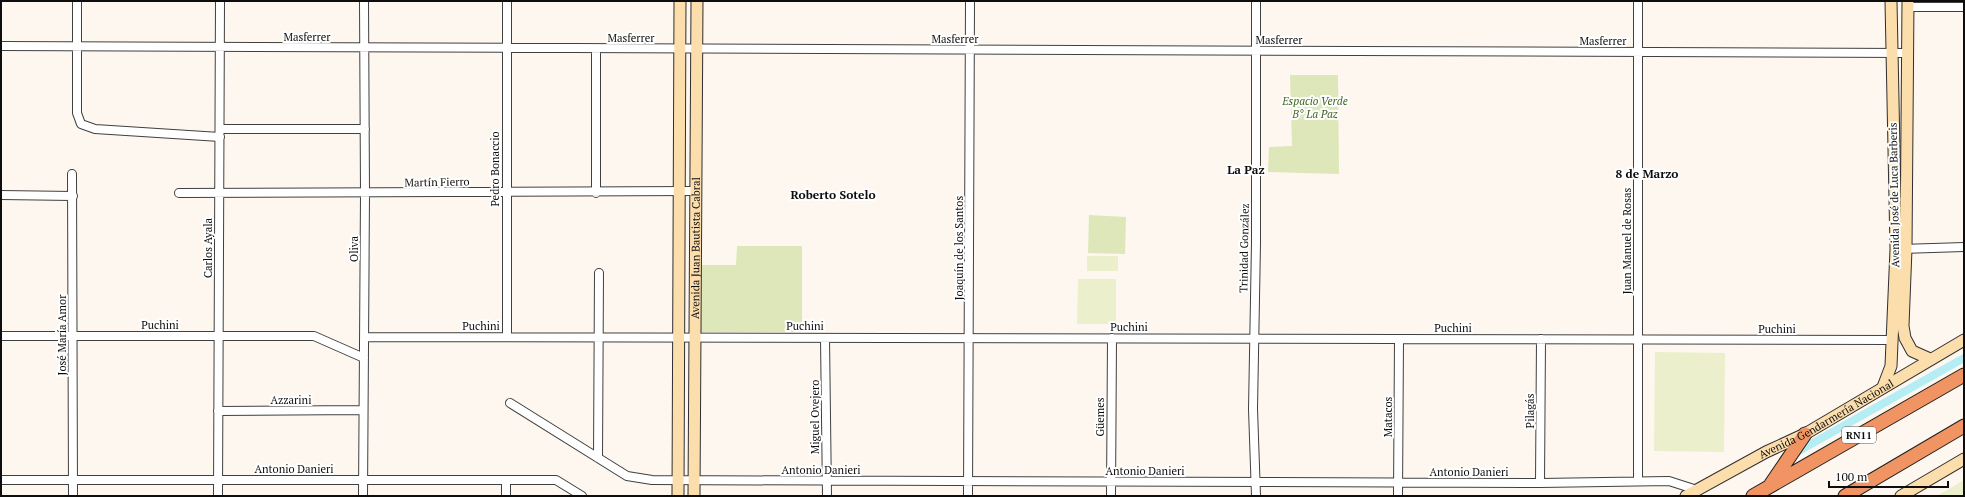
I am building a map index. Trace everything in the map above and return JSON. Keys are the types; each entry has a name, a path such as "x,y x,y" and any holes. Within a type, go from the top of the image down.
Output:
{"highway":[{"name":"RN11","path":"1753,496 1964,375"},
{"path":"1845,496 1964,426"},
{"path":"1769,487 1805,434"}],"main road":[{"name":"Avenida Juan Bautista Cabral","path":"678,496 680,1"},
{"name":"Avenida Juan Bautista Cabral","path":"694,496 694,337 698,49 697,1"},
{"name":"Avenida José de Luca Barberis","path":"1891,1 1891,53 1901,249 1903,326 1905,338 1912,351 1930,359"},
{"name":"Avenida José de Luca Barberis","path":"1883,386 1892,366 1901,249 1908,53 1908,4"},
{"name":"Avenida Gendarmería Nacional","path":"1686,496 1766,452 1805,434 1883,386 1964,340"},
{"path":"1901,496 1916,491 1964,459"}],"street":[{"path":"77,1 77,113 81,124 95,129 220,133 365,129"},
{"name":"Carlos Ayala","path":"218,496 220,1"},
{"name":"Oliva","path":"363,496 365,336 364,1"},
{"name":"Pedro Bonaccio","path":"507,1 507,337"},
{"name":"Joaquín de los Santos","path":"968,496 970,1"},
{"name":"Trinidad González","path":"1256,1 1253,410 1256,496"},
{"name":"Juan Manuel de Rosas","path":"1638,1 1638,481"},
{"path":"1908,4 1964,7"},
{"name":"Masferrer","path":"1,46 1908,53"},
{"path":"596,49 596,193"},
{"name":"José María Amor","path":"72,174 73,496"},
{"name":"Martín Fierro","path":"179,193 365,194 696,191"},
{"path":"1,195 73,196"},
{"path":"1901,249 1964,247"},
{"path":"598,458 599,273"},
{"name":"Puchini","path":"1,336 314,336 364,358"},
{"name":"Puchini","path":"365,336 1893,340"},
{"name":"Miguel Ovejero","path":"825,338 827,496"},
{"name":"Güemes","path":"1111,496 1112,338"},
{"name":"Matacos","path":"1398,496 1399,339"},
{"name":"Pilagás","path":"1540,483 1541,339"},
{"name":"Antonio Danieri","path":"510,403 627,476 652,480 1540,483 1669,481 1697,490"},
{"name":"Azzarini","path":"218,412 363,410"},
{"name":"Antonio Danieri","path":"1,480 556,480 582,496"},
{"path":"506,480 506,496"}],"green space":[{"name":"Espacio Verde B° La Paz","path":"1290,75 1338,75 1339,174 1268,172 1269,147 1292,146"},
{"path":"1089,215 1126,217 1125,254 1088,253"},
{"path":"737,246 802,246 802,332 700,332 700,265 736,265"},
{"path":"1087,256 1118,256 1118,271 1087,271"},
{"path":"1078,279 1116,279 1116,324 1077,324"},
{"path":"1655,352 1725,353 1724,452 1654,451"},
{"path":"1964,480 1964,496 1937,496"}],"waterway":[{"path":"1797,452 1964,358"}],"district":[{"name":"La Paz","path":"1246,170"},
{"name":"8 de Marzo","path":"1647,174"},
{"name":"Roberto Sotelo","path":"833,195"}]}
